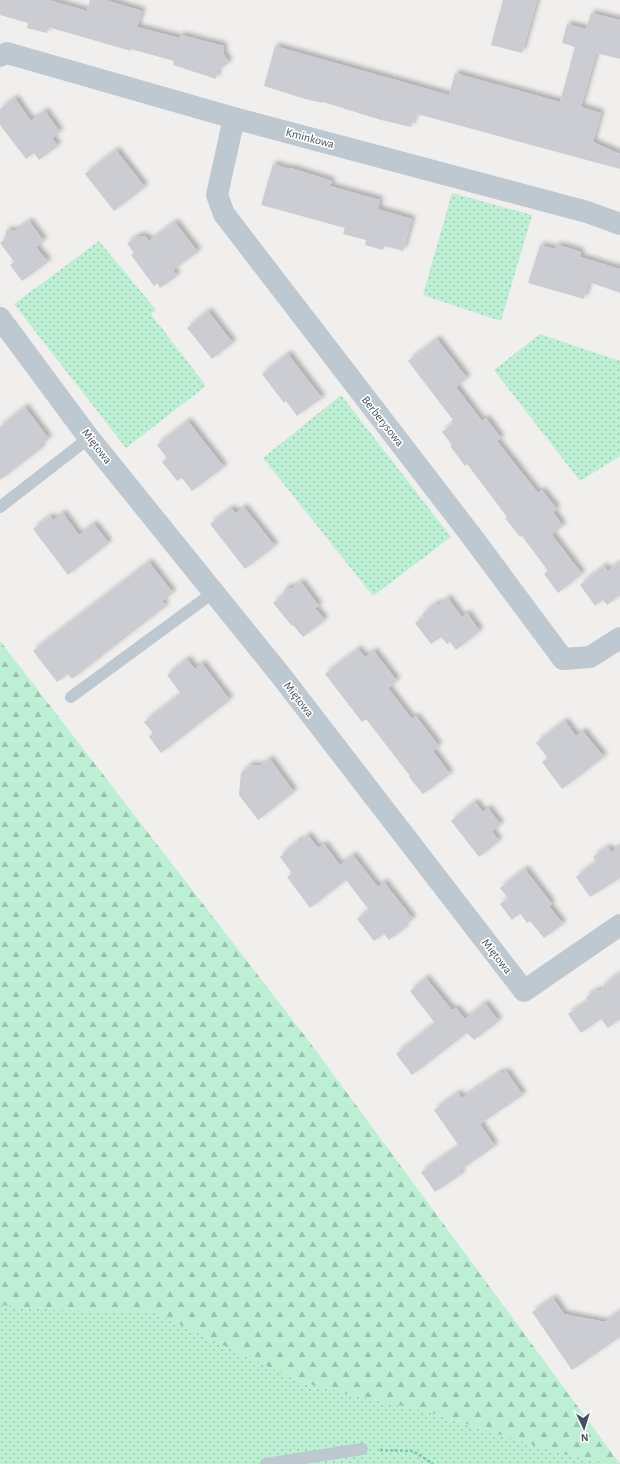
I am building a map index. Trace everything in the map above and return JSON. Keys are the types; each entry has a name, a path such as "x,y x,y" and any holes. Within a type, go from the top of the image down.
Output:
{"street":[{"name":"Kminkowa","path":"0,56 7,54 234,118 587,212 620,224"},
{"name":"Berberysowa","path":"234,118 217,195 224,214 563,659 590,658 620,638"},
{"name":"Miętowa","path":"0,318 89,438 282,677 524,991 620,925"}],"lane":[{"path":"0,507 89,438"},
{"path":"71,697 214,592"},
{"path":"266,1464 362,1449"}],"path":[{"path":"362,1449 413,1451 434,1464"}],"green space":[{"path":"452,193 532,215 501,321 423,295"},
{"path":"99,241 156,310 151,314 206,386 126,448 14,304"},
{"path":"540,334 620,361 620,456 580,481 494,370"},
{"path":"341,395 451,537 373,596 263,458"},
{"path":"0,641 311,1044 620,1464 607,1464 552,1451 432,1413 300,1382 152,1311 59,1310 0,1305"},
{"path":"0,1305 59,1310 152,1311 300,1382 432,1413 552,1451 607,1464 0,1464"}],"building":[{"path":"0,0 49,0 87,11 90,0 106,0 142,11 137,27 180,38 181,35 224,46 223,52 229,63 218,70 216,79 173,65 174,61 131,49 131,51 48,27 47,33 27,28 28,23 0,15"},
{"path":"503,0 537,0 522,53 491,45"},
{"path":"591,13 620,20 620,59 596,53 581,107 601,113 593,142 620,154 620,169 417,114 411,127 381,120 323,102 305,99 264,86 275,46 449,95 455,73 560,102 575,47 562,43 567,24 586,29"},
{"path":"15,98 31,121 45,111 60,132 52,138 58,146 39,160 34,153 26,159 0,125 0,109"},
{"path":"116,150 145,187 114,211 85,174"},
{"path":"273,164 332,181 330,186 380,200 378,209 412,219 403,251 384,246 383,250 365,245 366,240 343,234 345,228 261,205"},
{"path":"29,221 44,241 36,247 48,262 22,281 10,265 14,262 0,243 5,239 6,230 15,231"},
{"path":"175,222 198,252 173,270 177,276 160,288 157,283 154,286 131,255 134,253 127,243 138,236 145,236 149,241"},
{"path":"540,245 555,249 557,245 569,248 581,252 580,257 620,269 620,293 589,282 584,299 528,283"},
{"path":"208,311 233,343 212,359 187,328"},
{"path":"437,339 467,378 456,387 482,421 486,418 501,438 497,441 538,493 542,490 557,509 553,512 563,526 552,534 582,574 558,593 544,574 548,571 522,536 520,537 505,518 507,517 467,464 465,466 450,446 452,445 442,432 453,423 451,421 453,420 408,361"},
{"path":"288,354 322,398 297,416 286,401 284,403 262,374"},
{"path":"25,407 49,439 40,445 42,448 0,480 0,427"},
{"path":"188,421 224,467 192,491 182,478 177,481 162,462 167,458 157,445"},
{"path":"244,507 275,546 245,569 210,524 231,508 236,513"},
{"path":"63,513 79,535 94,524 109,543 68,575 33,529 50,516 53,520"},
{"path":"149,562 173,593 162,601 166,606 72,679 68,674 57,682 33,651"},
{"path":"620,562 620,595 607,605 603,600 595,606 580,585 604,566 608,571"},
{"path":"301,582 319,606 315,608 325,620 303,637 273,603 283,595 285,588 292,588"},
{"path":"448,598 462,617 467,613 480,631 456,650 450,642 447,644 441,637 431,644 415,623 424,617 422,614 437,603 439,605"},
{"path":"358,649 365,657 374,651 397,681 388,688 412,719 416,716 439,746 433,751 450,774 423,794 366,719 362,722 325,674"},
{"path":"187,659 195,669 202,663 230,700 161,753 149,737 153,733 144,722 181,694 167,675"},
{"path":"565,721 576,736 583,731 604,757 562,789 542,762 548,758 536,743"},
{"path":"270,759 294,792 258,820 239,795 241,773 251,765 260,766"},
{"path":"475,802 483,812 488,808 501,825 492,831 499,841 479,857 451,821"},
{"path":"308,835 318,848 324,844 340,865 353,855 378,887 384,882 413,919 406,924 404,929 389,940 384,934 374,941 357,919 369,910 346,880 310,908 287,877 292,873 280,857 299,840 300,842"},
{"path":"620,846 620,878 590,897 576,877 596,862 593,857 608,847 611,852"},
{"path":"525,869 552,904 549,906 563,924 544,938 530,921 527,923 520,913 512,920 500,904 508,898 500,888"},
{"path":"620,973 620,1019 608,1028 601,1019 581,1033 568,1014 588,1001 586,997 595,991 601,990 605,984"},
{"path":"426,978 452,1010 456,1008 465,1019 485,1003 499,1021 474,1040 467,1033 412,1075 396,1054 435,1023 410,991"},
{"path":"506,1071 523,1095 480,1124 495,1146 459,1171 462,1174 435,1192 421,1172 459,1146 434,1110 458,1093 462,1098 501,1072 502,1074"},
{"path":"553,1298 564,1314 605,1322 620,1311 620,1337 572,1370 532,1312"}]}
